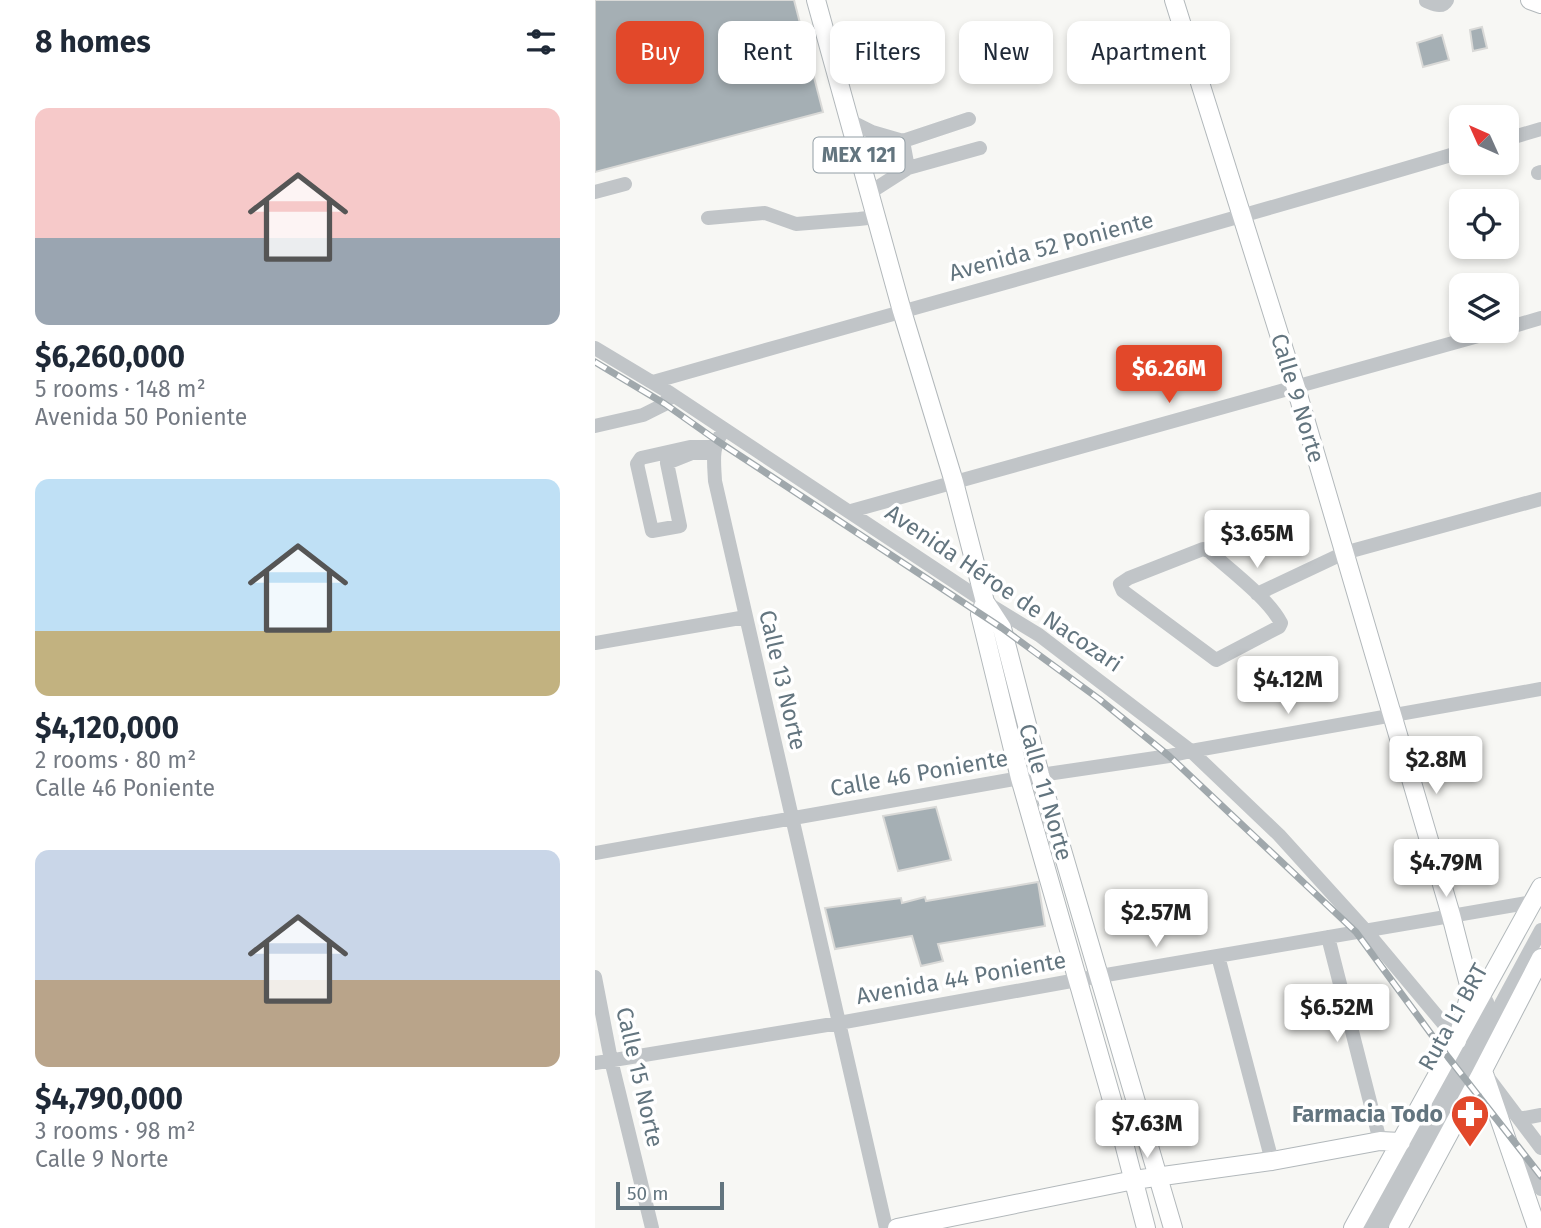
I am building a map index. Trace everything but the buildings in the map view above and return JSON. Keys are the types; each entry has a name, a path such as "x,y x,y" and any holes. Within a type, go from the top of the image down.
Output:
{"main road":[{"name":"Calle 11 Norte","path":"816,0 902,311 954,482 985,602 1002,628 1040,775 1173,1228"},
{"name":"Calle 9 Norte","path":"1174,0 1296,388 1451,915 1469,985 1469,1055"},
{"path":"1530,0 1541,4"},
{"name":"Calle 11 Norte","path":"985,602 981,614 1020,778 1146,1228"},
{"path":"1398,1228 1469,1055 1539,898"},
{"path":"1353,1228 1401,1142 1541,958"},
{"path":"1469,1055 1512,1153 1537,1228"},
{"path":"897,1228 1134,1180 1272,1161 1380,1142 1401,1142"}],"street":[{"path":"1426,1 1440,6 1447,0"},
{"path":"849,121 871,132 903,141 969,119"},
{"path":"1519,135 1541,129"},
{"path":"903,141 908,168"},
{"path":"869,193 908,168 979,148"},
{"name":"Avenida 52 Poniente","path":"653,383 1242,217 1449,156"},
{"path":"595,192 625,184"},
{"path":"708,218 765,213 796,224 876,217"},
{"path":"1519,324 1541,318"},
{"path":"851,511 1454,343"},
{"name":"Avenida Héroe de Nacozari","path":"595,348 670,393 1039,635 1191,751 1279,835 1366,931 1469,1055 1541,1148"},
{"path":"595,426 643,415 665,404 670,393"},
{"name":"Calle 13 Norte","path":"723,430 716,440 715,481 886,1228"},
{"path":"690,447 715,450 692,453 667,463 680,526 652,531 637,464 641,458 690,447"},
{"path":"1257,594 1344,553 1541,499"},
{"path":"1203,549 1209,551 1257,594 1277,616 1281,623 1279,627 1216,660 1123,591 1120,584 1203,549"},
{"path":"595,643 746,617"},
{"name":"Calle 46 Poniente","path":"595,853 1020,778 1169,756 1541,689"},
{"name":"Avenida 44 Poniente","path":"595,1063 1366,931 1539,898"},
{"name":"Ruta L1 BRT","path":"1366,1228 1541,930"},
{"path":"1328,937 1380,1142"},
{"path":"1219,956 1272,1161"},
{"name":"Calle 15 Norte","path":"595,977 611,1060 652,1228"},
{"name":"Ruta L1 BRT","path":"1380,1228 1469,1055"},
{"path":"1519,1119 1541,1115"},
{"path":"1512,1153 1541,1189"}],"railway":[{"path":"595,362 665,404 1002,628 1099,699 1169,756 1356,932 1448,1057 1541,1176"}],"place":[{"name":"Farmacia Todo","path":"1470,1148"}]}
